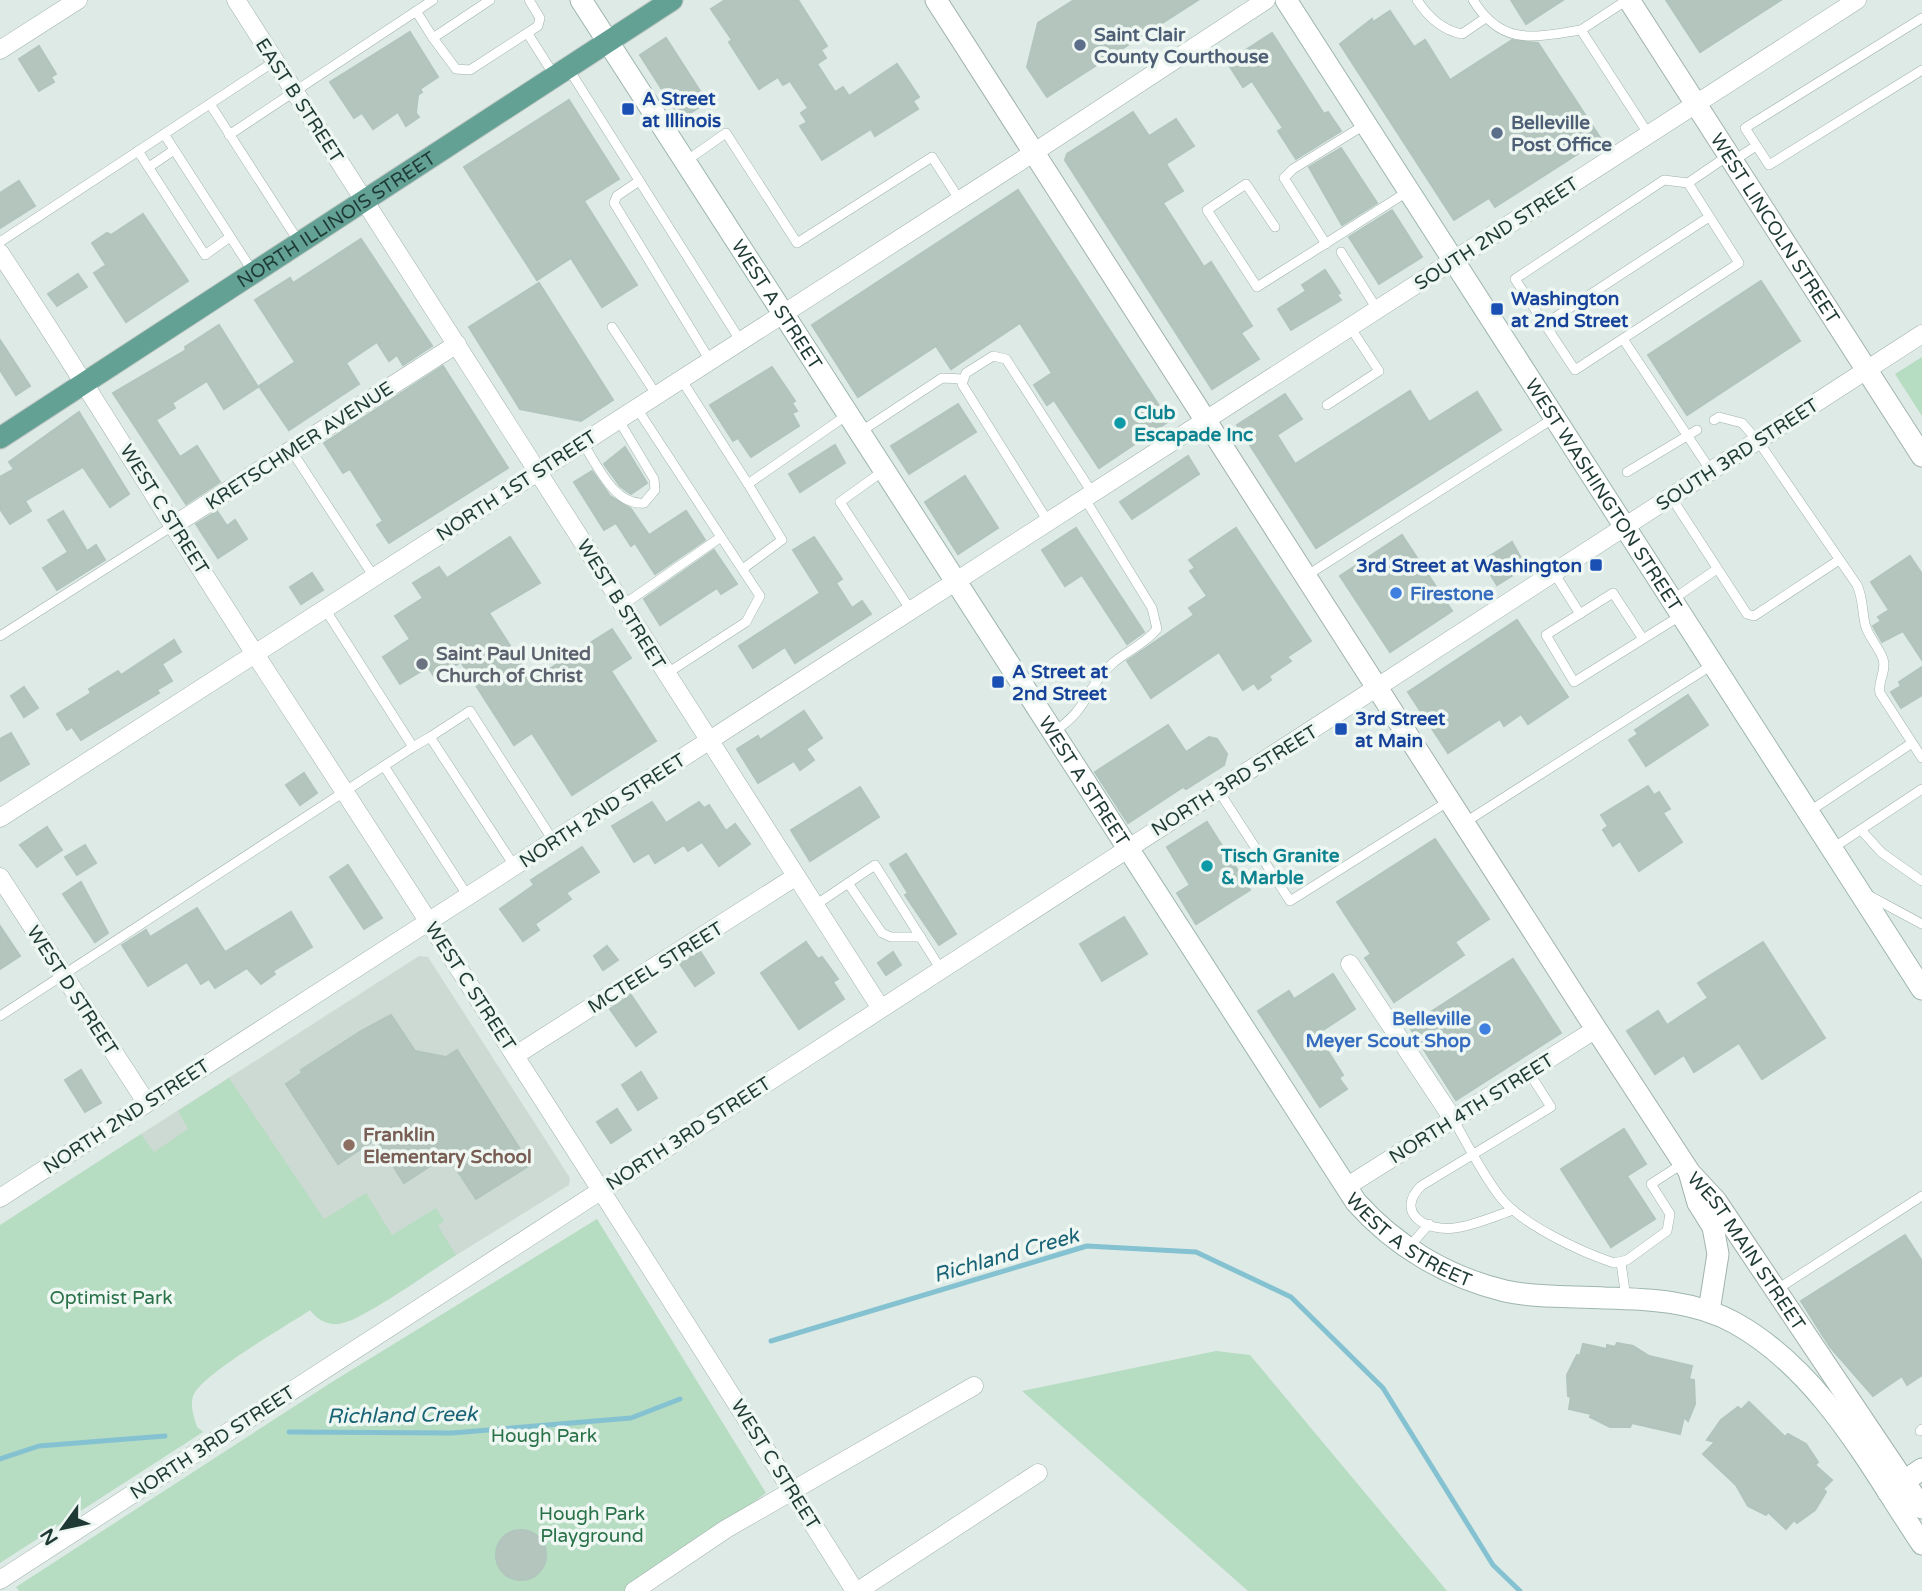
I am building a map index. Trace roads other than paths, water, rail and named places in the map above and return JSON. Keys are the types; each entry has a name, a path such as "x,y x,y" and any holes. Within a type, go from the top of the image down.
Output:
{"main road":[{"name":"WEST A STREET","path":"581,0 1126,848 1346,1187 1371,1220 1408,1249 1461,1276 1506,1291 1672,1302 1709,1311"},
{"name":"NORTH ILLINOIS STREET","path":"0,438 672,0"},
{"path":"936,0 1204,421 1687,1168"},
{"name":"WEST WASHINGTON STREET","path":"1286,0 1922,989"},
{"name":"WEST LINCOLN STREET","path":"1628,0 1922,456"},
{"name":"WEST MAIN STREET","path":"1687,1168 1716,1201 1922,1508"},
{"name":"WEST MAIN STREET","path":"1687,1168 1698,1203 1713,1227 1718,1254 1709,1311 1766,1343 1905,1481 1922,1544"}],"street":[{"path":"0,50 78,0"},
{"name":"EAST B STREET","path":"236,0 364,200"},
{"name":"NORTH 1ST STREET","path":"0,818 1266,0"},
{"name":"SOUTH 2ND STREET","path":"1204,421 1857,0"},
{"name":"WEST B STREET","path":"364,200 880,1007"},
{"name":"WEST C STREET","path":"0,253 857,1591"},
{"name":"SOUTH 3RD STREET","path":"1377,689 1922,334"},
{"name":"KRETSCHMER AVENUE","path":"174,525 457,344"},
{"name":"NORTH 2ND STREET","path":"0,1198 146,1102 469,898 708,740 956,584 1204,421"},
{"name":"NORTH 3RD STREET","path":"0,1580 940,968 1377,689"},
{"name":"WEST D STREET","path":"0,877 146,1102"},
{"name":"MCTEEL STREET","path":"516,1055 795,877"},
{"path":"1350,964 1453,1119"},
{"name":"NORTH 4TH STREET","path":"1346,1187 1596,1029"},
{"path":"634,1591 726,1530 974,1385"},
{"path":"857,1591 1038,1473"}],"lane":[{"path":"229,135 433,0"},
{"path":"433,38 490,0"},
{"path":"416,11 450,64 464,72 538,26 540,18 529,0"},
{"path":"1417,0 1438,24 1454,32 1462,34 1484,19"},
{"path":"1472,0 1484,19 1520,36 1581,30 1628,0"},
{"path":"1922,18 1745,128 1769,165 1922,70"},
{"path":"1581,30 1649,135"},
{"path":"528,34 561,71 639,181 740,340"},
{"path":"0,242 275,61"},
{"path":"210,104 299,242"},
{"path":"1326,244 1284,178 1293,169 1366,124"},
{"path":"685,162 726,133 797,243 932,157 959,200"},
{"path":"164,134 253,272"},
{"path":"1688,183 1739,263 1575,370 1515,279 1664,180 1688,183 1756,146"},
{"path":"149,167 174,150"},
{"path":"138,151 205,255 230,237"},
{"path":"639,181 617,196 614,203 709,359"},
{"path":"1275,228 1246,184 1207,210 1258,287 1409,191"},
{"path":"1545,324 1709,217"},
{"path":"1341,251 1377,309"},
{"path":"612,327 656,394"},
{"path":"1327,405 1378,371 1350,327"},
{"path":"1623,339 1711,471"},
{"path":"748,484 853,424 942,378 963,379 993,356 1006,359 1152,608 1157,629 1136,649 1114,662 1099,678 1083,708 1068,723 1052,733"},
{"path":"681,378 782,540 744,568"},
{"path":"963,379 965,388 1049,523"},
{"path":"636,407 760,596 746,622 666,674"},
{"path":"1305,577 1555,417"},
{"path":"1714,419 1719,417 1742,423 1758,441 1862,596 1865,622 1883,659 1884,668 1878,685 1880,692 1922,758"},
{"path":"582,442 620,497 632,504 645,503 655,490 654,479 618,419"},
{"path":"1627,472 1697,430"},
{"path":"291,450 374,577"},
{"path":"883,471 840,502 912,612"},
{"path":"1671,497 1747,614 1754,616 1839,560"},
{"name":"KRETSCHMER AVENUE","path":"0,636 174,525"},
{"path":"623,605 721,537"},
{"path":"1643,639 1613,593 1546,635 1574,682 1643,639 1717,569"},
{"path":"1554,573 1580,614"},
{"path":"324,609 413,747"},
{"path":"1463,823 1713,664"},
{"path":"0,1016 62,973 470,711 554,842"},
{"path":"430,737 515,867"},
{"path":"1808,812 1912,743"},
{"path":"384,766 469,898"},
{"path":"1832,849 1922,789"},
{"path":"1218,790 1290,901 1449,801"},
{"path":"1861,830 1882,853 1922,881"},
{"path":"814,906 875,865 940,968"},
{"path":"848,883 882,933 891,937 921,937"},
{"path":"1856,887 1922,924"},
{"path":"1513,1210 1453,1229 1429,1224 1413,1215 1411,1196 1551,1107 1528,1071"},
{"path":"1453,1119 1501,1198 1513,1210 1587,1252 1614,1263 1621,1262 1667,1231 1670,1214 1651,1184 1687,1168"},
{"path":"1776,1290 1922,1196"},
{"path":"1408,1249 1429,1224"},
{"path":"1621,1262 1626,1298"}],"waterway":[{"name":"Richland Creek","path":"771,1341 1087,1246 1196,1252 1291,1297 1383,1388 1493,1565 1520,1591"},
{"name":"Richland Creek","path":"289,1432 452,1433 631,1418 680,1399"},
{"name":"Richland Creek","path":"0,1459 39,1446 165,1436"}],"place":[{"name":"Saint Clair County Courthouse","path":"1080,45"},
{"name":"A Street at Illinois","path":"628,109"},
{"name":"Belleville Post Office","path":"1497,133"},
{"name":"Washington at 2nd Street","path":"1497,309"},
{"name":"Club Escapade Inc","path":"1120,423"},
{"name":"3rd Street at Washington","path":"1596,565"},
{"name":"Firestone","path":"1396,593"},
{"name":"Saint Paul United Church of Christ","path":"422,664"},
{"name":"A Street at 2nd Street","path":"998,682"},
{"name":"3rd Street at Main","path":"1341,729"},
{"name":"Tisch Granite & Marble","path":"1207,866"},
{"name":"Belleville Meyer Scout Shop","path":"1485,1029"},
{"name":"Franklin Elementary School","path":"349,1145"}],"park label":[{"name":"Optimist Park","path":"111,1297"},
{"name":"Hough Park","path":"544,1435"},
{"name":"Hough Park Playground","path":"592,1524"}]}
